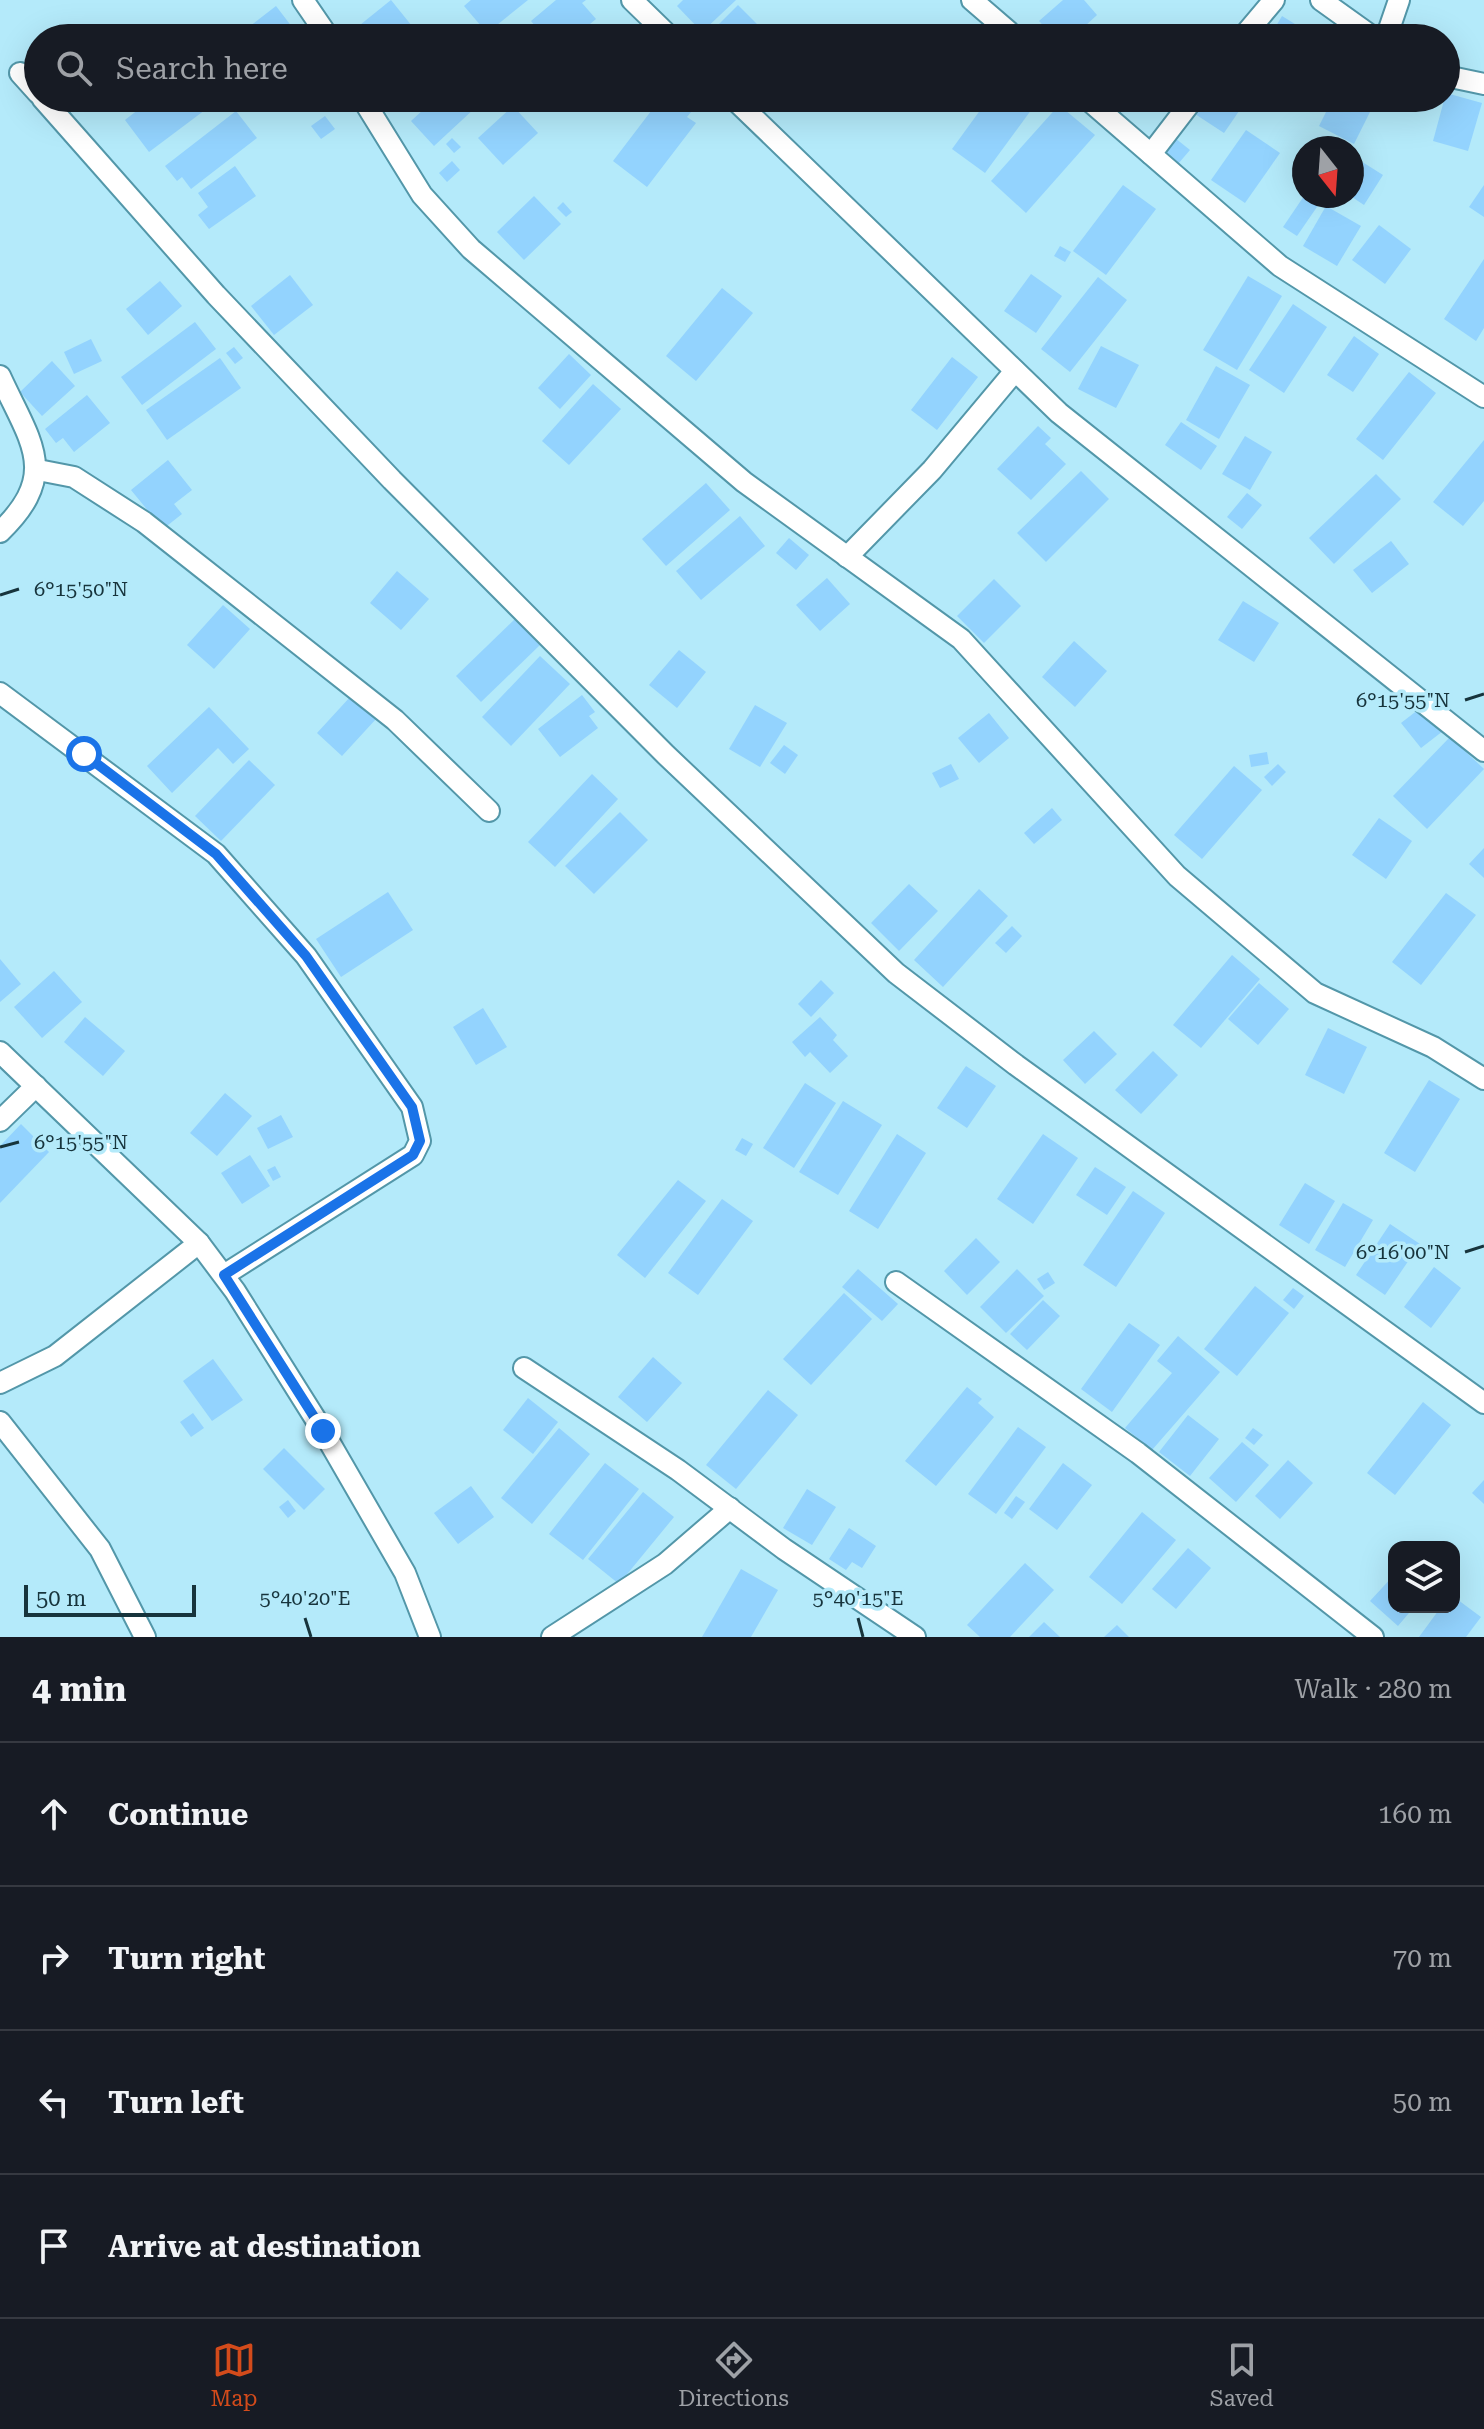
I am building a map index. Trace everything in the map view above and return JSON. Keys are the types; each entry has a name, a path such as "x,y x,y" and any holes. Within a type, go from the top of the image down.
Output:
{"street":[{"path":"303,0 319,24"},
{"path":"632,0 657,24"},
{"path":"972,0 1000,24"},
{"path":"1254,24 1274,0"},
{"path":"1321,0 1354,24"},
{"path":"1391,24 1399,0"},
{"path":"20,73 24,77"},
{"path":"1460,79 1484,84"},
{"path":"54,112 216,295 392,480 666,755 896,973 1029,1074 1484,1403"},
{"path":"371,112 422,195 471,249 744,482 961,639 1177,876 1315,993 1433,1047 1484,1079"},
{"path":"747,112 1071,423 1484,751"},
{"path":"1102,112 1280,266 1484,397"},
{"path":"1151,154 1183,112"},
{"path":"847,557 932,470 1015,371"},
{"path":"0,376 38,470 32,492 19,514 0,532"},
{"path":"38,470 74,477 144,522 395,720 489,811"},
{"path":"0,693 216,854 306,956 412,1107 420,1141 413,1155 224,1275"},
{"path":"0,1052 199,1243 224,1275 323,1431 405,1573 430,1637"},
{"path":"0,1121 36,1086"},
{"path":"0,1383 55,1356 199,1243"},
{"path":"896,1282 1138,1453 1373,1637"},
{"path":"524,1368 915,1637"},
{"path":"0,1422 100,1549 145,1637"},
{"path":"552,1637 665,1564 730,1508"}],"building":[{"path":"391,0 410,24 361,24"},
{"path":"471,0 528,0 498,24 479,24 464,6"},
{"path":"556,0 586,0 582,3 596,19 590,24 533,24 531,21"},
{"path":"683,0 736,0 710,24 694,24 677,6"},
{"path":"1063,0 1084,0 1097,15 1087,24 1042,24 1039,21"},
{"path":"738,5 757,24 719,24"},
{"path":"276,6 290,24 253,24"},
{"path":"1282,16 1295,24 1277,24"},
{"path":"1460,97 1482,103 1468,151 1433,141 1441,112 1460,112"},
{"path":"135,112 202,112 149,152 125,120"},
{"path":"235,112 257,138 191,189 182,177 177,181 165,166"},
{"path":"421,112 471,112 434,146 411,121"},
{"path":"506,112 519,112 538,133 503,165 478,138"},
{"path":"650,112 691,112 687,117 696,123 647,187 613,161"},
{"path":"979,112 1030,112 985,173 952,149"},
{"path":"1053,112 1067,112 1095,135 1026,213 991,181"},
{"path":"1196,112 1238,112 1224,133 1195,114"},
{"path":"1326,112 1370,112 1358,136 1338,136 1319,126"},
{"path":"325,116 335,129 321,139 311,126"},
{"path":"1246,130 1280,153 1245,203 1211,180"},
{"path":"452,138 461,147 454,153 446,144"},
{"path":"1175,138 1190,150 1178,164 1163,152"},
{"path":"452,161 460,170 447,182 439,173"},
{"path":"1364,163 1383,175 1364,205"},
{"path":"235,166 256,196 209,229 198,215 208,207 198,193"},
{"path":"1123,185 1156,209 1106,275 1073,251"},
{"path":"1484,185 1484,217 1469,207"},
{"path":"534,196 561,224 524,260 497,232"},
{"path":"563,202 572,212 566,217 557,208"},
{"path":"1296,208 1316,208 1297,236 1283,227"},
{"path":"1325,208 1361,226 1337,266 1303,246"},
{"path":"1379,225 1411,249 1385,284 1352,260"},
{"path":"1060,246 1071,252 1065,262 1054,256"},
{"path":"1484,259 1484,328 1476,341 1444,319"},
{"path":"1031,274 1062,296 1036,333 1004,311"},
{"path":"290,275 313,305 274,335 251,306"},
{"path":"1248,276 1282,296 1237,370 1203,350"},
{"path":"1098,277 1127,300 1070,372 1041,349"},
{"path":"160,281 182,306 148,335 126,309"},
{"path":"722,288 753,313 696,381 666,356"},
{"path":"1293,304 1327,327 1284,393 1249,370"},
{"path":"195,322 216,349 142,405 121,377"},
{"path":"1354,336 1379,354 1353,392 1327,375"},
{"path":"91,339 102,361 74,374 64,352"},
{"path":"1101,346 1139,365 1116,408 1078,389"},
{"path":"234,347 243,358 235,364 226,353"},
{"path":"569,354 591,375 560,409 538,388"},
{"path":"952,357 978,377 937,430 911,410"},
{"path":"220,358 241,388 167,440 146,410"},
{"path":"52,361 75,386 42,416 20,392"},
{"path":"1216,366 1250,385 1219,439 1186,420"},
{"path":"1409,372 1436,393 1383,460 1356,439"},
{"path":"593,384 621,409 569,465 542,441"},
{"path":"87,395 110,423 74,452 63,438 56,443 45,429"},
{"path":"1181,422 1217,446 1201,470 1165,445"},
{"path":"1038,426 1051,438 1045,444 1066,464 1031,500 997,469"},
{"path":"1245,436 1272,452 1250,490 1222,474"},
{"path":"1484,440 1484,501 1463,526 1433,502"},
{"path":"168,460 192,490 174,504 182,514 163,529 131,490"},
{"path":"1081,471 1109,499 1046,562 1017,533"},
{"path":"1376,474 1401,499 1334,564 1309,538"},
{"path":"706,483 730,510 666,566 642,539"},
{"path":"1247,493 1262,505 1242,529 1227,517"},
{"path":"740,516 765,546 701,600 676,571"},
{"path":"789,538 809,555 796,570 776,553"},
{"path":"1391,541 1409,564 1372,593 1353,570"},
{"path":"397,571 429,599 401,630 370,603"},
{"path":"827,578 850,604 820,631 796,605"},
{"path":"994,579 1021,606 984,643 957,616"},
{"path":"1243,601 1279,623 1254,662 1218,640"},
{"path":"223,605 250,629 214,669 187,645"},
{"path":"515,619 540,645 481,702 456,676"},
{"path":"1074,641 1107,671 1075,707 1042,677"},
{"path":"679,650 706,672 677,708 649,685"},
{"path":"540,656 570,684 511,746 482,717"},
{"path":"582,695 595,712 589,716 598,728 560,757 538,729"},
{"path":"351,696 376,719 342,756 317,733"},
{"path":"755,705 787,723 760,767 729,749"},
{"path":"1423,706 1443,731 1421,748 1401,723"},
{"path":"209,707 249,749 233,764 218,748 172,793 147,766"},
{"path":"989,713 1009,738 979,763 958,738"},
{"path":"1450,737 1484,769 1427,829 1393,796"},
{"path":"784,745 798,755 785,774 770,763"},
{"path":"1267,752 1269,764 1251,767 1249,755"},
{"path":"249,760 275,785 221,841 195,816"},
{"path":"951,764 959,779 940,788 932,773"},
{"path":"1278,764 1286,772 1272,786 1264,777"},
{"path":"1234,766 1262,790 1202,859 1174,835"},
{"path":"592,774 618,799 555,867 528,842"},
{"path":"1052,808 1062,820 1034,844 1024,833"},
{"path":"620,812 648,840 594,894 565,866"},
{"path":"1379,818 1412,841 1386,879 1352,855"},
{"path":"1484,848 1484,878 1469,864"},
{"path":"909,884 938,911 899,951 871,923"},
{"path":"979,889 1008,916 943,987 914,960"},
{"path":"388,892 413,930 341,977 316,939"},
{"path":"1446,893 1476,915 1421,985 1392,962"},
{"path":"1012,926 1022,936 1006,953 995,943"},
{"path":"1232,955 1260,979 1201,1048 1173,1025"},
{"path":"0,959 21,984 0,1002"},
{"path":"54,971 82,1002 42,1038 14,1007"},
{"path":"821,980 834,993 811,1017 798,1004"},
{"path":"1259,983 1289,1009 1258,1045 1228,1019"},
{"path":"483,1008 507,1047 476,1065 453,1027"},
{"path":"85,1017 125,1051 103,1076 64,1042"},
{"path":"820,1017 837,1035 833,1040 848,1056 830,1073 810,1052 805,1057 792,1042"},
{"path":"1328,1028 1367,1047 1344,1094 1305,1075"},
{"path":"1094,1031 1117,1054 1085,1084 1063,1060"},
{"path":"1153,1051 1178,1075 1141,1114 1115,1090"},
{"path":"966,1066 996,1086 967,1128 937,1108"},
{"path":"1429,1080 1460,1099 1415,1172 1384,1153"},
{"path":"805,1083 836,1103 794,1168 763,1148"},
{"path":"225,1093 252,1116 217,1156 190,1133"},
{"path":"843,1101 882,1125 838,1195 799,1172"},
{"path":"281,1115 293,1137 268,1149 257,1128"},
{"path":"21,1124 49,1152 0,1203 0,1146"},
{"path":"897,1134 926,1153 878,1229 849,1211"},
{"path":"1043,1134 1078,1158 1033,1224 997,1199"},
{"path":"742,1138 753,1144 746,1156 735,1150"},
{"path":"250,1155 270,1186 242,1204 221,1173"},
{"path":"275,1166 281,1177 273,1181 267,1170"},
{"path":"1095,1167 1126,1187 1107,1215 1076,1195"},
{"path":"678,1180 706,1201 645,1278 617,1255"},
{"path":"1305,1183 1335,1201 1309,1244 1279,1225"},
{"path":"1133,1191 1165,1213 1116,1287 1083,1265"},
{"path":"722,1199 753,1221 698,1295 668,1273"},
{"path":"1343,1203 1373,1220 1345,1267 1315,1250"},
{"path":"1390,1224 1420,1244 1385,1295 1356,1275"},
{"path":"976,1238 1000,1262 967,1295 944,1271"},
{"path":"1434,1267 1461,1288 1431,1328 1404,1307"},
{"path":"858,1269 898,1304 882,1321 842,1287"},
{"path":"1017,1269 1044,1296 1006,1333 980,1307"},
{"path":"1048,1272 1055,1283 1044,1290 1037,1279"},
{"path":"1255,1286 1289,1313 1237,1376 1204,1349"},
{"path":"1293,1288 1304,1296 1294,1309 1283,1300"},
{"path":"844,1293 872,1319 811,1385 783,1359"},
{"path":"1043,1300 1060,1316 1027,1350 1010,1334"},
{"path":"1129,1323 1160,1345 1112,1412 1081,1389"},
{"path":"1178,1336 1220,1372 1152,1450 1125,1428 1172,1373 1157,1361"},
{"path":"653,1357 682,1383 647,1422 618,1397"},
{"path":"213,1359 243,1400 212,1421 183,1381"},
{"path":"967,1387 982,1399 978,1403 994,1417 936,1486 905,1461"},
{"path":"768,1390 798,1415 736,1489 706,1465"},
{"path":"528,1398 558,1422 533,1454 503,1430"},
{"path":"1423,1402 1451,1425 1395,1495 1367,1473"},
{"path":"193,1413 204,1428 191,1437 180,1422"},
{"path":"1188,1415 1219,1439 1190,1476 1159,1452"},
{"path":"1018,1427 1046,1447 996,1514 968,1494"},
{"path":"559,1428 590,1454 532,1524 501,1498"},
{"path":"1253,1428 1263,1435 1254,1445 1245,1438"},
{"path":"1242,1442 1269,1465 1236,1502 1209,1478"},
{"path":"284,1448 325,1489 304,1510 263,1469"},
{"path":"1288,1460 1313,1483 1280,1519 1255,1496"},
{"path":"605,1463 639,1489 583,1560 549,1534"},
{"path":"1063,1463 1092,1485 1057,1530 1029,1509"},
{"path":"1484,1480 1484,1504 1472,1493"},
{"path":"471,1486 494,1517 458,1544 434,1513"},
{"path":"807,1489 836,1507 812,1545 783,1528"},
{"path":"643,1492 674,1517 619,1584 588,1559"},
{"path":"1016,1496 1025,1502 1012,1519 1004,1513"},
{"path":"288,1500 296,1511 288,1518 279,1507"},
{"path":"1142,1512 1176,1540 1122,1604 1089,1577"},
{"path":"849,1528 876,1546 862,1568 852,1562 846,1570 829,1559"},
{"path":"1188,1548 1211,1568 1176,1609 1152,1589"},
{"path":"1025,1563 1054,1590 1010,1637 980,1637 967,1625"},
{"path":"741,1569 778,1590 751,1637 702,1637"},
{"path":"1388,1582 1388,1613 1409,1613 1398,1626 1370,1601"},
{"path":"1460,1601 1481,1617 1466,1637 1419,1637 1437,1613 1460,1613"},
{"path":"1044,1622 1060,1637 1029,1637"},
{"path":"1117,1625 1129,1637 1104,1637"}],"route":[{"path":"84,754 216,854 306,956 412,1107 420,1141 413,1155 224,1275 323,1431"}]}
